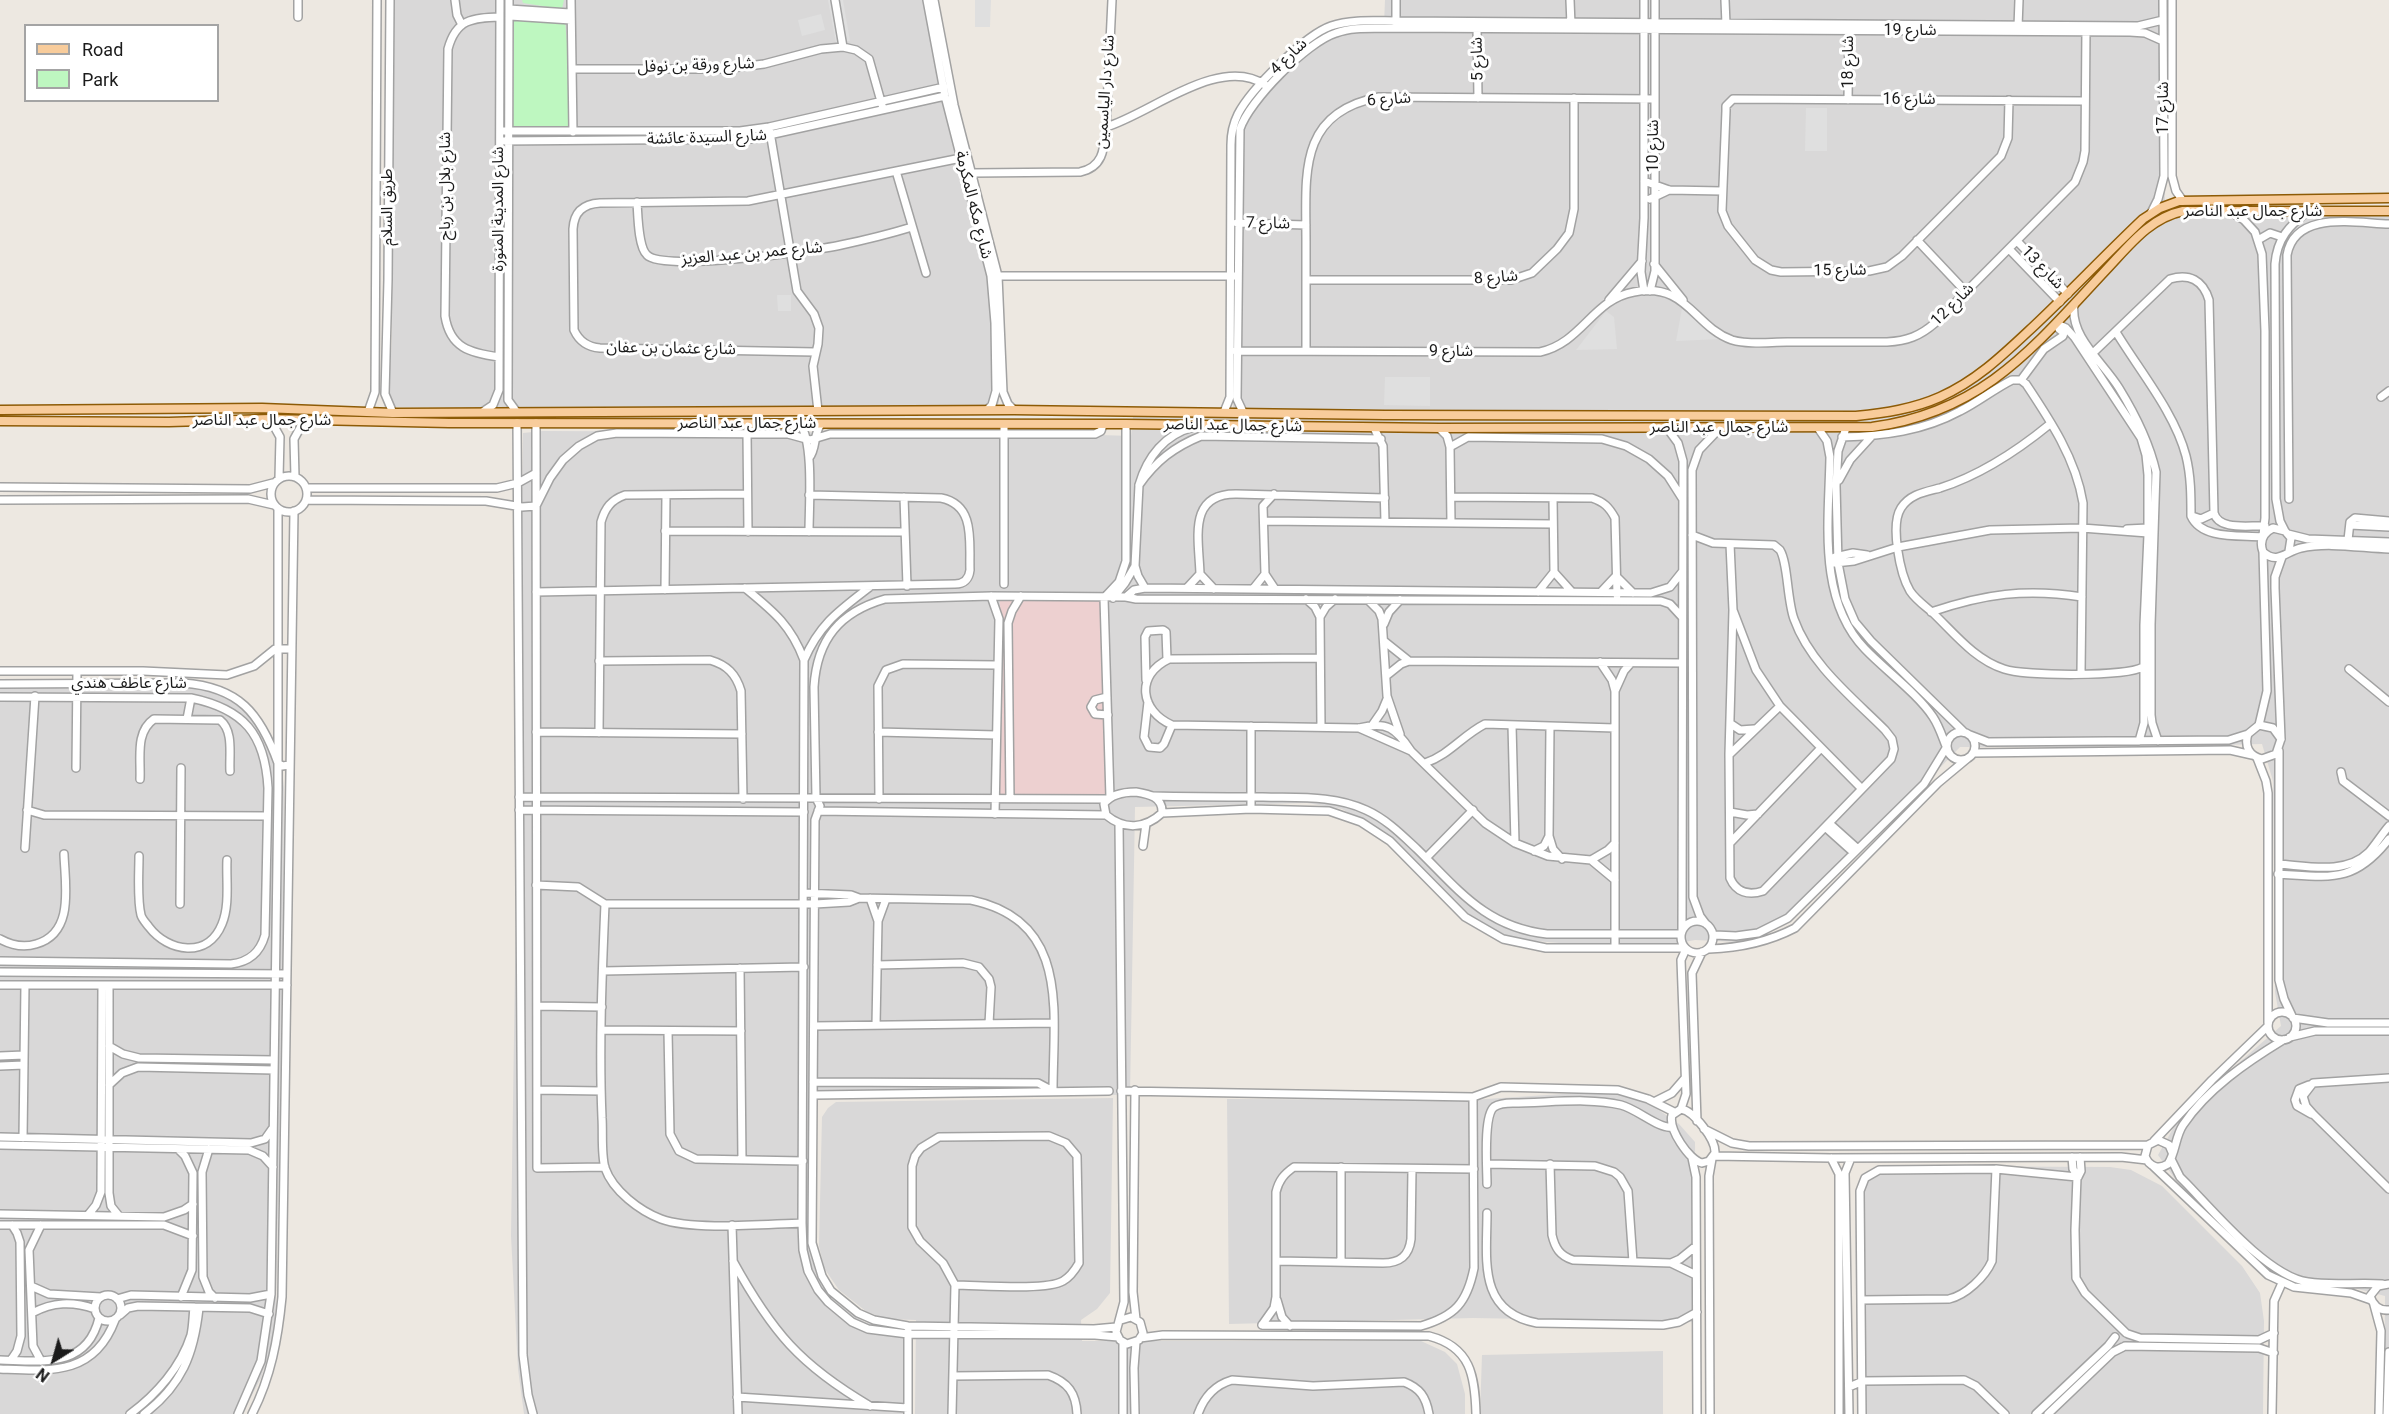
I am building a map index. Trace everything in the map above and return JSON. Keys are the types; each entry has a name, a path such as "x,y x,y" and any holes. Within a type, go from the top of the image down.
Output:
{"main road":[{"name":"شارع جمال عبد الناصر","path":"0,410 272,408 393,412 669,412 1014,410 1838,417 1888,412 1940,397 1977,377 2060,302 2151,213 2169,204 2183,201 2389,198"},
{"name":"شارع جمال عبد الناصر","path":"0,421 169,422 305,419 669,424 1846,428 1902,422 1954,404 2004,374 2056,325 2143,232 2161,218 2183,211 2389,211"},
{"path":"40,421 44,415 41,410"},
{"path":"65,410 62,416 66,420"},
{"path":"687,411 688,424"},
{"path":"669,412 671,416 669,424"},
{"path":"1524,428 1528,422 1525,416"},
{"path":"1550,416 1551,428"}],"street":[{"path":"298,0 298,17"},
{"name":"طريق السلام","path":"368,411 375,392 377,0"},
{"name":"طريق السلام","path":"390,0 385,394 393,412"},
{"path":"455,0 457,15 462,25 472,18 500,17"},
{"name":"شارع المدينة المنورة","path":"499,390 500,0"},
{"name":"شارع المدينة المنورة","path":"509,0 508,389 510,403 516,411"},
{"path":"571,0 573,141"},
{"path":"836,0 843,47 856,50 869,59 884,110"},
{"name":"شارع مكه المكرمة","path":"927,0 945,96 995,276"},
{"name":"شارع مكه المكرمة","path":"934,0 950,87 995,276 1000,392 1014,410"},
{"name":"شارع دار الياسمين","path":"972,173 1039,174 1087,170 1098,162 1102,156 1106,127 1112,0"},
{"path":"1396,0 1396,25"},
{"path":"1570,0 1571,30"},
{"name":"شارع 10","path":"1644,0 1642,261 1647,291"},
{"name":"شارع 10","path":"1647,291 1654,264 1654,0"},
{"path":"1725,0 1726,27"},
{"path":"2018,28 2019,0"},
{"name":"شارع 17","path":"2151,213 2163,184 2163,0"},
{"name":"شارع 17","path":"2172,0 2172,179 2183,201"},
{"path":"509,13 571,16"},
{"name":"شارع 19","path":"2086,29 2138,26 2163,20"},
{"name":"شارع 4","path":"1224,412 1230,397 1234,351 1235,223 1240,129 1247,112 1266,85 1310,47 1326,37 1352,29 1396,25 1570,22 1655,26"},
{"name":"شارع بلال بن رباح","path":"462,25 450,41 447,58 445,316 451,334 464,348 475,354 499,357"},
{"name":"شارع 4","path":"1477,25 1571,30 1644,26"},
{"name":"شارع 5","path":"1477,25 1478,98"},
{"name":"شارع 19","path":"1655,26 2086,29 2137,32 2163,41"},
{"name":"شارع 18","path":"1848,100 1849,27"},
{"name":"شارع 12","path":"1647,291 1668,294 1684,302 1715,330 1739,342 1887,342 1911,339 1921,334 2064,195 2079,173 2085,151 2086,29"},
{"name":"شارع ورقة بن نوفل","path":"572,69 723,69 764,64 821,49 843,47"},
{"path":"1106,127 1129,119 1162,100 1205,82 1228,77 1252,79 1266,85"},
{"name":"شارع السيدة عائشة","path":"500,131 725,131 769,127 944,87"},
{"name":"شارع السيدة عائشة","path":"500,141 725,140 771,136 945,96"},
{"name":"شارع 6","path":"1306,351 1307,168 1309,155 1324,126 1336,115 1349,106 1379,97 1654,99"},
{"name":"شارع 8","path":"1306,280 1511,280 1532,273 1564,241 1572,222 1574,98"},
{"name":"شارع 16","path":"1733,99 2085,101"},
{"name":"شارع 15","path":"1733,99 1729,102 1726,111 1722,191 1722,211 1728,226 1755,260 1771,270 1869,272 1895,262 2001,156 2008,138 2009,100"},
{"path":"769,127 782,194 796,291 814,314 819,328 813,372 818,411"},
{"path":"376,138 388,139"},
{"name":"شارع عثمان بن عفان","path":"815,352 600,348 586,345 574,330 573,229 575,216 589,204 748,201 961,158"},
{"path":"896,171 926,273"},
{"path":"2163,184 2169,183 2172,179"},
{"path":"1644,181 1669,190 1722,191"},
{"path":"1644,200 1654,198 1669,190"},
{"name":"شارع عمر بن عبد العزيز","path":"637,202 642,249 654,260 676,262 791,252 840,245 912,227"},
{"path":"2289,551 2291,543 2277,510 2276,255 2282,237 2294,222 2309,211"},
{"path":"1714,935 1747,935 1779,924 1788,918 1924,784 1951,735 1966,733 1988,742 2229,740 2248,734 2259,725 2267,691 2263,536 2265,526 2265,331 2262,254 2258,240 2250,226 2229,212"},
{"name":"شارع 7","path":"1235,223 1306,225"},
{"path":"2289,499 2287,255 2290,244 2300,230 2310,225 2321,223 2389,224"},
{"path":"2258,240 2270,233 2282,237"},
{"path":"1917,240 1966,292"},
{"name":"شارع 13","path":"2017,241 2068,294"},
{"name":"شارع 13","path":"2009,249 2060,302"},
{"path":"1607,301 1642,261"},
{"path":"1654,264 1684,302"},
{"path":"995,276 1235,276"},
{"path":"2093,352 2170,279 2180,276 2190,277 2199,282 2206,290 2209,300 2215,518 2224,524 2265,526"},
{"name":"شارع 9","path":"1234,351 1540,352 1566,342 1607,301 1625,294 1647,291"},
{"path":"2275,304 2287,304"},
{"path":"2074,305 2074,320 2078,337 2114,388"},
{"path":"2056,325 2066,328 2093,352 2140,438 2146,455 2150,527 2148,715 2139,741"},
{"path":"2021,380 2044,350 2063,336 2062,330 2056,325"},
{"path":"2116,332 2177,430 2188,467 2191,516 2200,528 2206,532 2263,536 2273,528 2308,539 2389,542"},
{"name":"شارع 4","path":"1234,351 1237,399 1243,412"},
{"path":"1842,438 1871,437 1906,431 1944,419 2009,381 2021,380 2026,384 2070,457 2083,502 2081,673"},
{"path":"484,411 493,405 499,390 508,389"},
{"path":"2381,397 2389,391"},
{"path":"375,392 380,396 385,394"},
{"name":"شارع مكه المكرمة","path":"987,410 1000,392"},
{"path":"238,1414 261,1361 271,1294 278,649 276,507 270,495 276,481 281,442 270,419"},
{"path":"295,477 294,439 305,419"},
{"path":"517,423 524,1355 525,1375 533,1414"},
{"path":"536,423 537,1168 605,1167"},
{"path":"800,424 810,440 812,456 809,458 809,532"},
{"path":"810,440 821,424"},
{"path":"1004,424 1004,584"},
{"path":"536,506 562,460 579,446 597,436 617,433 791,434 810,440 830,434 1095,434 1101,431 1103,424"},
{"path":"1106,815 1104,804 1108,799 1108,715 1104,598 1119,582 1126,561 1126,424"},
{"path":"2050,424 2010,454 1988,467 1908,500 1902,505 1896,520 1904,577 1910,590 1974,652 2004,669 2038,673 2081,673 2126,672 2143,667"},
{"path":"1145,588 1138,576 1136,566 1139,485 1149,461 1161,445 1177,434 1202,425"},
{"path":"1374,428 1381,439 1385,522"},
{"path":"1439,428 1447,436 1450,447 1451,523"},
{"path":"1450,447 1459,428"},
{"path":"1667,428 1678,443 1683,470 1681,932 1679,939 1685,948 1682,960 1686,1078 1685,1099 1670,1119 1671,1127 1692,1158 1696,1177 1697,1414"},
{"path":"1697,1121 1692,973 1705,950 1714,943 1714,935 1700,916 1693,897 1692,470 1705,442 1720,428"},
{"path":"818,811 1106,815 1119,824 1134,826 1146,824 1162,813 1312,809 1337,813 1361,822 1390,841 1465,917 1503,939 1546,948 1685,948 1694,952 1749,945 1773,938 1796,928 1938,783 1971,756 1975,743 1862,632 1845,599 1838,560 1834,464 1818,428"},
{"path":"1846,428 1834,464 1829,561 1832,588 1848,627 1864,648 1929,711 1952,757 1957,760 1971,756 2230,750 2255,757 2272,757 2279,750"},
{"path":"747,433 748,532"},
{"path":"1139,485 1154,466 1172,450 1201,436 1381,439"},
{"path":"1450,447 1468,436 1602,439 1626,446 1649,459 1668,476 1682,498"},
{"path":"1836,486 1850,460 1871,437"},
{"path":"2276,460 2289,460"},
{"path":"1683,470 1692,470"},
{"path":"306,488 502,487 518,483 536,473"},
{"path":"0,487 250,489 287,475 302,481 306,488 306,500 301,507 286,512 248,499 0,500"},
{"path":"502,487 505,494 502,502"},
{"path":"598,733 601,522 609,505 625,495 747,494"},
{"path":"1253,494 1263,506 1265,574 1275,589"},
{"path":"1214,589 1200,574 1199,517 1202,508 1217,495 1274,494 1385,498"},
{"path":"1263,506 1274,494"},
{"path":"665,590 666,495"},
{"path":"536,592 907,586 959,584 966,580 970,570 969,531 965,513 953,501 941,498 809,495"},
{"path":"904,497 907,586"},
{"path":"1451,497 1592,498 1602,502 1615,518 1617,597"},
{"path":"1538,592 1554,572 1553,498"},
{"path":"306,500 502,502 518,506 536,506"},
{"path":"252,1414 264,1390 272,1364 278,1338 282,1297 294,511"},
{"path":"2191,516 2201,519 2214,513"},
{"path":"2349,540 2350,525 2355,518 2389,521"},
{"path":"1264,521 1553,524"},
{"path":"2241,525 2241,535"},
{"path":"2350,525 2389,527"},
{"path":"1829,561 1854,561 1898,547 1990,530 2082,528 2125,530 2150,527"},
{"path":"2150,527 2143,683 2148,715 2158,741"},
{"path":"665,531 905,532"},
{"path":"1692,535 1713,543 1774,545 1780,550 1794,619 1810,651 1821,666 1892,739 1894,749 1891,759 1762,891 1756,893 1743,892 1732,884 1730,878 1729,754 1733,610 1730,544"},
{"path":"1692,551 1713,543"},
{"path":"2153,1166 2164,1167 2172,1156 2182,1126 2242,1066 2287,1038 2295,1030 2293,1017 2284,999 2279,980 2278,874 2281,784 2279,750 2281,739 2275,577 2282,557 2289,551 2318,546 2389,549"},
{"path":"2264,552 2275,558 2282,557"},
{"path":"1112,598 1136,566"},
{"path":"1554,572 1572,592"},
{"path":"1126,597 1134,590 1145,588 1187,588 1601,592 1617,597 1633,593 1651,593 1670,587 1682,572"},
{"path":"1187,588 1200,574"},
{"path":"1253,589 1265,574"},
{"path":"1601,592 1616,576"},
{"path":"1616,576 1633,593"},
{"path":"871,586 837,611 823,625 804,660 802,1223 803,1250 808,1271 828,1302 852,1322 868,1329 908,1334 954,1335 1088,1332 1118,1324 1131,1317 1136,1319 1143,1327 1138,1340 1134,1368 1135,1414"},
{"path":"745,588 789,627 804,660"},
{"path":"1262,589 1262,598"},
{"path":"1931,612 1973,598 1997,594 2054,592 2082,597"},
{"path":"1476,1414 1475,1383 1468,1364 1449,1344 1429,1336 1155,1335 1138,1340 1120,1340 1088,1332 908,1326 874,1320 843,1303 822,1276 812,1243 815,820 820,805 816,798 816,669 820,652 839,623 868,604 885,600 991,596 1368,600 1617,597 1661,601 1670,604 1682,616"},
{"path":"991,596 999,616 994,814"},
{"path":"1011,798 1008,623 1021,596"},
{"path":"1306,599 1315,607 1320,617 1321,727"},
{"path":"1320,617 1335,599"},
{"path":"1368,600 1379,611 1383,626 1391,713 1400,734 1411,750 1493,828 1515,843 1562,859 1590,860 1600,865 1615,880"},
{"path":"1383,626 1389,612 1400,600"},
{"path":"1733,610 1756,670 1780,706 1862,789"},
{"path":"1167,659 1166,632 1163,630 1148,631 1145,637 1148,702 1144,737 1149,747 1160,748 1172,725"},
{"path":"1384,641 1409,661"},
{"path":"278,649 292,650"},
{"name":"شارع عاطف هندي","path":"0,671 143,671 227,675 247,669 271,651 278,649"},
{"path":"1146,684 1157,665 1167,659 1320,658"},
{"path":"599,660 710,660 727,667 738,682 741,693 743,799"},
{"path":"1386,676 1409,661 1682,663"},
{"path":"1600,662 1608,671 1615,691 1614,948"},
{"path":"1615,691 1624,671 1631,663"},
{"path":"879,799 878,686 881,677 894,666 997,665"},
{"path":"2349,669 2389,702"},
{"path":"76,768 77,671"},
{"path":"2126,672 2143,683"},
{"name":"شارع عاطف هندي","path":"0,684 183,683 219,691 236,700 257,717 266,732 278,763"},
{"path":"1682,690 1693,690"},
{"path":"25,848 35,696"},
{"path":"1373,724 1388,696"},
{"path":"0,697 191,698 224,707 241,719 255,733 263,748 267,766 265,935 263,943 250,959 241,963 0,961"},
{"path":"1107,697 1095,700 1091,707 1095,714 1108,715"},
{"path":"187,719 191,698"},
{"path":"1148,702 1153,712 1161,720 1172,725 1359,728 1373,724 1383,725 1400,734"},
{"path":"1729,754 1780,706"},
{"path":"140,779 141,738 148,723 154,719 214,719 225,724 229,735 230,771"},
{"path":"996,719 1009,719"},
{"path":"1425,763 1446,753 1485,724 1615,728"},
{"path":"1731,724 1740,730 1756,728"},
{"path":"1512,725 1515,843"},
{"path":"2259,725 2273,728 2281,739"},
{"path":"1251,726 1251,809"},
{"path":"1550,726 1549,836 1553,849 1562,859"},
{"path":"1359,728 1411,750"},
{"path":"536,732 742,734"},
{"path":"878,732 996,735"},
{"path":"2248,734 2246,746 2265,775 2268,794 2268,1024 2271,1035 2287,1038 2315,1031 2387,1033"},
{"path":"1730,843 1821,748"},
{"path":"278,763 285,766 290,765"},
{"path":"180,904 181,768"},
{"path":"2341,772 2343,781 2389,816"},
{"path":"519,798 1108,799 1130,792 1153,796 1312,798 1349,804 1383,819 1399,831 1473,903 1507,926 1527,932 1546,934 1681,932 1693,922 1706,924"},
{"path":"1153,796 1159,800 1162,813"},
{"path":"27,810 44,815 267,816"},
{"path":"519,810 804,812"},
{"path":"1426,858 1473,810"},
{"path":"1730,812 1741,815 1758,814"},
{"path":"1119,824 1120,1091 1124,1293 1118,1324 1123,1414"},
{"path":"1143,846 1146,824"},
{"path":"1827,825 1856,851"},
{"path":"2279,864 2345,866 2362,858 2389,826"},
{"path":"1534,851 1544,846 1549,836"},
{"path":"2278,874 2326,877 2357,870 2374,858 2389,839"},
{"path":"1590,860 1608,850 1615,843"},
{"path":"0,939 20,946 40,943 49,938 62,921 65,912 64,854"},
{"path":"139,856 141,917 156,936 166,943 190,949 209,941 222,925 225,915 227,860"},
{"path":"2326,867 2326,877"},
{"path":"536,885 578,887 605,904 815,904 849,902 859,898"},
{"path":"804,892 851,895 859,898 970,900 1003,910 1017,920 1035,938 1047,961 1052,978 1053,1091"},
{"path":"870,898 878,921"},
{"path":"876,1025 878,921 885,899"},
{"path":"605,904 601,1091 605,1167 623,1193 651,1214 671,1222 732,1225 802,1223"},
{"path":"20,946 20,961"},
{"path":"190,949 190,963"},
{"path":"877,965 963,963 979,967 989,979 991,987 989,1024"},
{"path":"603,971 804,967"},
{"path":"740,968 741,1160"},
{"path":"0,972 287,974"},
{"path":"0,985 287,985"},
{"path":"23,1138 25,985"},
{"path":"88,1215 101,1192 105,1143 109,1085 106,986"},
{"path":"106,986 105,1143 109,1199 119,1216"},
{"path":"537,1006 602,1007"},
{"path":"2389,1023 2328,1023 2293,1017 2281,1012 2275,1013 2268,1024 2151,1143 2145,1152 2147,1160 2257,1266 2282,1282 2309,1290 2358,1294 2380,1309 2389,1310"},
{"path":"814,1026 1053,1023"},
{"path":"602,1030 741,1031"},
{"path":"668,1031 669,1124 673,1143 679,1150 696,1159 803,1161"},
{"path":"109,1046 123,1054 139,1058 274,1060"},
{"path":"0,1056 24,1055"},
{"path":"0,1066 24,1065"},
{"path":"109,1085 122,1073 138,1067 274,1070"},
{"path":"1654,1102 1672,1094 1686,1078"},
{"path":"2389,1078 2313,1083 2304,1096 2306,1106 2314,1115 2389,1189"},
{"path":"813,1082 1038,1083 1053,1091"},
{"path":"1120,1091 1473,1097 1509,1087 1611,1089 1633,1093 1678,1111 1691,1113 1714,1144 1709,1176 1710,1414"},
{"path":"537,1090 601,1091"},
{"path":"1135,1090 1133,1301 1136,1319"},
{"path":"814,1095 1032,1094 1053,1091 1109,1091"},
{"path":"1491,1091 1497,1105"},
{"path":"1473,1097 1474,1169 1474,1268 1470,1288 1459,1307 1442,1320 1421,1326 1262,1326 1274,1308 1276,1297 1276,1192 1282,1177 1294,1167 1474,1169"},
{"path":"1487,1184 1488,1116 1497,1105 1610,1103 1636,1110 1662,1127 1671,1127"},
{"path":"0,1145 250,1143 265,1139 273,1127"},
{"path":"1704,1129 1732,1143 1749,1146 2166,1142 2180,1177 2263,1259 2284,1275 2309,1282 2387,1284"},
{"path":"952,1414 955,1285 943,1263 920,1241 912,1227 912,1166 921,1148 939,1137 1049,1136 1066,1143 1077,1156 1079,1263 1075,1270 1063,1281 1048,1286 955,1285"},
{"path":"0,1137 178,1149 249,1150 263,1156 273,1167"},
{"path":"178,1149 185,1156 193,1173 192,1270 181,1297"},
{"path":"209,1149 202,1172 202,1276 204,1284 216,1298"},
{"path":"1692,1158 1702,1163 1713,1157 2121,1157 2147,1160"},
{"path":"2048,1414 2113,1352 2124,1347 2130,1340 2127,1334 2085,1293 2076,1278 2075,1230 2078,1177 2076,1157"},
{"path":"1831,1158 1842,1174 1849,1340 1849,1414"},
{"path":"1839,1414 1842,1174 1851,1158"},
{"path":"1487,1164 1601,1167 1614,1172 1620,1177 1628,1191 1633,1262"},
{"path":"1550,1164 1552,1235 1554,1244 1561,1254 1572,1260 1671,1263 1696,1275"},
{"path":"1341,1167 1341,1261"},
{"path":"1277,1261 1393,1263 1403,1258 1409,1250 1411,1239 1412,1169"},
{"path":"1862,1414 1860,1191 1865,1178 1879,1170 1996,1169 2078,1177"},
{"path":"1861,1300 1949,1299 1968,1289 1985,1272 1992,1261 1996,1169"},
{"path":"0,1214 164,1217 174,1215 193,1204"},
{"path":"1487,1213 1486,1275 1490,1288 1505,1307 1525,1321 1663,1325 1679,1322 1697,1312"},
{"path":"0,1225 164,1225 193,1236"},
{"path":"11,1360 17,1351 21,1336 20,1242 12,1225"},
{"path":"41,1225 29,1250 33,1346 41,1361"},
{"path":"732,1225 738,1414"},
{"path":"1671,1263 1696,1246"},
{"path":"733,1261 770,1322 803,1360 835,1385 870,1406"},
{"path":"2271,1412 2275,1296 2282,1282"},
{"path":"2379,1414 2380,1331 2372,1292 2387,1284"},
{"path":"0,1369 46,1371 76,1364 100,1346 117,1317 121,1305 111,1295 101,1297 49,1294 31,1286"},
{"path":"117,1299 131,1296 250,1298 271,1294"},
{"path":"101,1297 96,1302 95,1309 99,1318 109,1322 128,1308 138,1305 250,1308 269,1314"},
{"path":"1276,1297 1282,1317 1290,1326"},
{"path":"32,1312 63,1303 84,1305 95,1309"},
{"path":"130,1414 152,1396 177,1364 191,1334 196,1307"},
{"path":"144,1414 166,1395 184,1371 196,1336 196,1307"},
{"path":"0,1360 41,1361 59,1359 75,1353 88,1342 99,1318"},
{"path":"2115,1323 2116,1344 2124,1347 2259,1348 2274,1353"},
{"path":"737,1397 870,1406 908,1411 908,1326"},
{"path":"2036,1414 2121,1332 2140,1338 2259,1340 2274,1333"},
{"path":"1839,1339 1849,1340"},
{"path":"2386,1414 2389,1352"},
{"path":"1849,1368 1863,1381"},
{"path":"953,1376 1048,1375 1066,1384 1072,1391 1077,1400 1077,1414"},
{"path":"1198,1414 1212,1390 1221,1383 1232,1380 1313,1386 1404,1382 1414,1386 1422,1394 1429,1414"},
{"path":"1849,1387 1863,1381 1964,1380 1976,1386 2005,1414"}],"shaded area":[{"path":"393,0 931,0 994,271 998,302 999,403 993,408 393,407 388,399 392,340"},
{"path":"828,0 843,0 850,41 836,43"},
{"path":"975,0 991,0 990,27 975,27"},
{"path":"1385,0 2164,0 2165,213 2389,207 2389,1414 2384,1414 2385,1296 2350,1287 2295,1284 2272,1273 2177,1182 2158,1155 2175,1125 2219,1080 2281,1026 2275,992 2273,781 2262,744 2147,747 1960,747 1802,911 1777,929 1737,942 1695,940 1658,947 1605,947 1513,939 1473,918 1403,848 1384,833 1342,809 1307,803 1135,807 1130,1095 809,1093 808,1228 810,1253 817,1276 834,1300 851,1314 865,1322 910,1331 911,1414 524,1414 518,1369 511,1236 523,433 543,431 1038,433 1131,436 1133,417 1233,418 1234,145 1239,118 1261,89 1319,36 1342,26 1384,24"},
{"path":"821,14 825,30 802,36 798,20"},
{"path":"1806,108 1827,108 1827,151 1805,151"},
{"path":"777,295 791,295 791,311 778,311"},
{"path":"1682,308 1720,339 1676,341"},
{"path":"1606,311 1614,317 1617,349 1576,350"},
{"path":"1385,377 1430,377 1430,406 1384,405"},
{"path":"1000,598 1104,598 1107,799 992,800"},
{"path":"0,682 197,686 223,691 260,719 275,742 281,760 284,788 283,978 276,1304 274,1333 267,1360 261,1378 242,1414 0,1414"},
{"path":"1593,1092 1624,1095 1653,1106 1679,1124 1695,1142 1696,1322 1473,1318 1229,1324 1227,1099 1471,1100"},
{"path":"1113,1098 1110,1293 1097,1309 1081,1320 1082,1341 1421,1341 1445,1352 1457,1364 1465,1394 1465,1414 915,1414 916,1320 886,1319 867,1312 839,1290 824,1268 819,1246 822,1117 836,1102"},
{"path":"1877,1166 2110,1167 2131,1170 2162,1186 2242,1266 2260,1293 2264,1321 2263,1414 1857,1414 1855,1192 1862,1176"},
{"path":"1663,1351 1663,1414 1480,1414 1482,1355"}],"green space":[{"path":"522,0 564,0 562,9 523,3"},
{"path":"514,19 565,22 576,135 513,136"}]}
